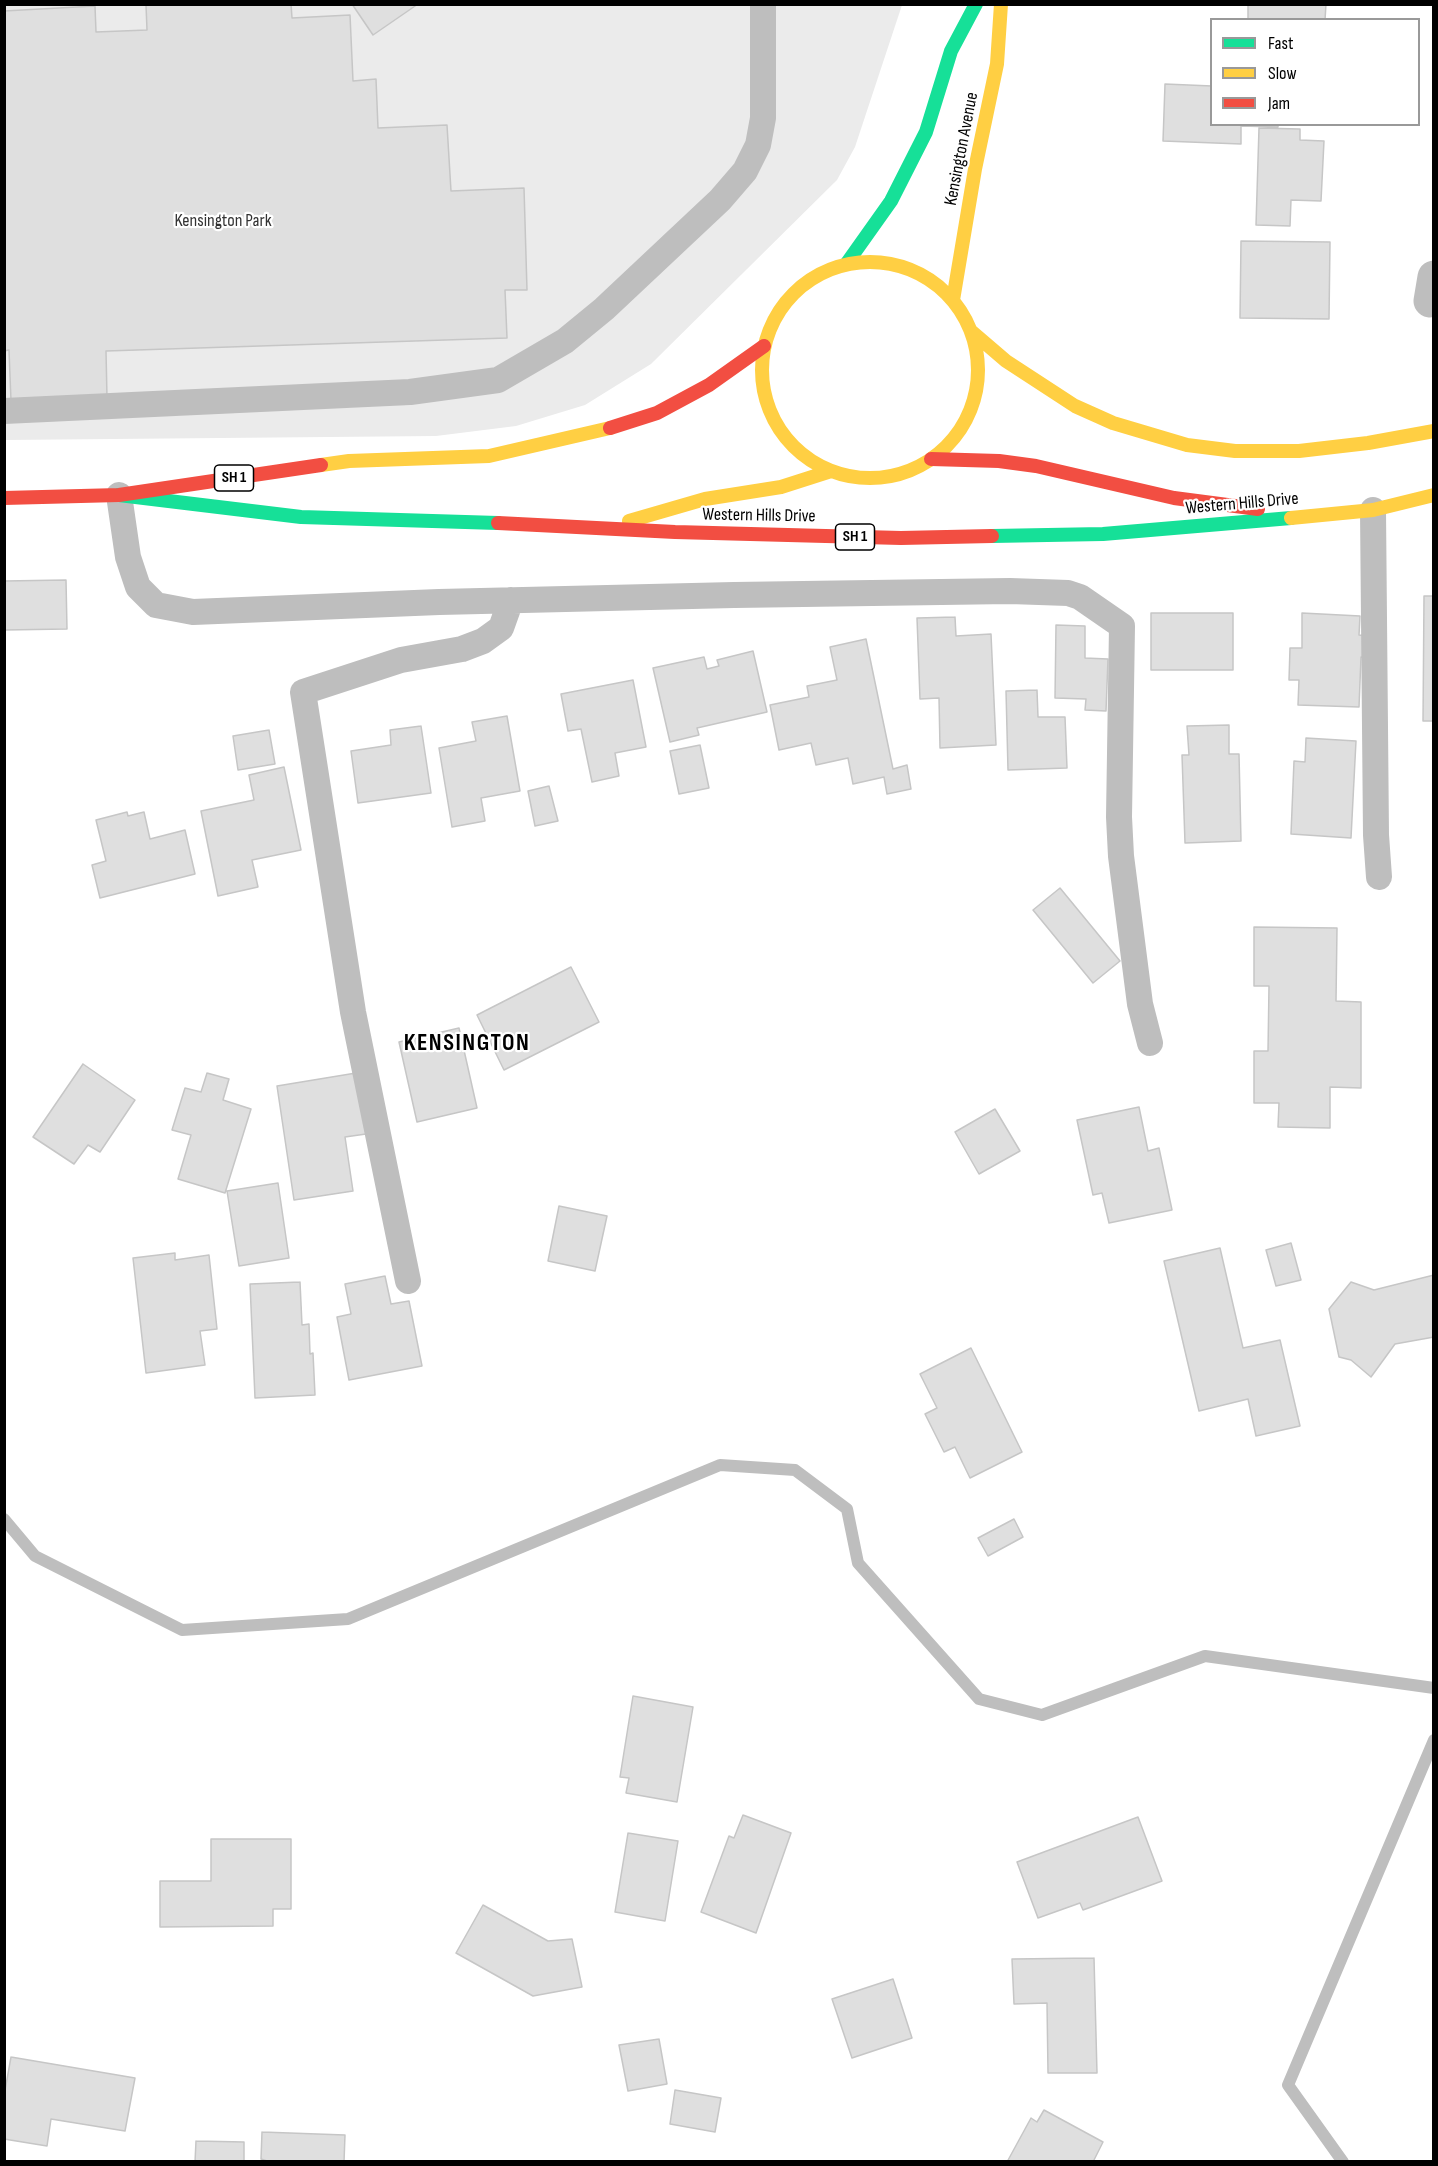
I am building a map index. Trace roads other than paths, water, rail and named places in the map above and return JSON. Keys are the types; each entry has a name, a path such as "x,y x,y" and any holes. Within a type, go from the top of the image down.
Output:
{"main road":[{"name":"Kensington Avenue","path":"847,263 896,191 926,132 951,51 976,4"},
{"name":"Kensington Avenue","path":"953,300 997,64 1001,4"},
{"path":"831,471 808,459 789,442 774,420 765,397 762,371 764,346 777,313 788,299 815,276 847,263 879,262 910,269 940,287 953,300 971,331 1006,361 1075,406 1113,423 1187,445 1235,452 1299,451 1368,444 1434,431"},
{"path":"931,459 947,446 969,412 978,372 971,331"},
{"name":"Western Hills Drive","path":"4,498 119,495 349,461 489,456 584,436 657,413 709,385 764,346"},
{"name":"SH 1","path":"607,527 705,500 781,487 831,471 860,478 890,476 904,473 931,459 999,461 1036,466 1174,498 1304,516"},
{"name":"Western Hills Drive","path":"119,495 301,518 901,538 1114,533 1373,510 1434,495"}],"lane":[{"path":"4,411 410,392 498,380 565,341 604,309 720,200 744,171 758,146 763,118 763,4"},
{"path":"119,495 128,557 138,587 156,605 171,610 194,612 511,600 873,592 1068,593 1080,597 1122,626 1119,817 1121,856 1140,1004 1150,1043"},
{"path":"1373,510 1376,836 1379,877"},
{"path":"408,1281 353,1012 303,692 401,660 462,649 483,641 501,627 511,600"}],"waterway":[{"path":"4,1519 35,1556 182,1630 348,1619 720,1465 795,1470 847,1509 858,1563 979,1699 1042,1715 1205,1656 1434,1688"},
{"path":"1343,2162 1288,2085 1434,1740"}],"district":[{"name":"KENSINGTON","path":"467,1044"}],"park label":[{"name":"Kensington Park","path":"223,221"}]}
